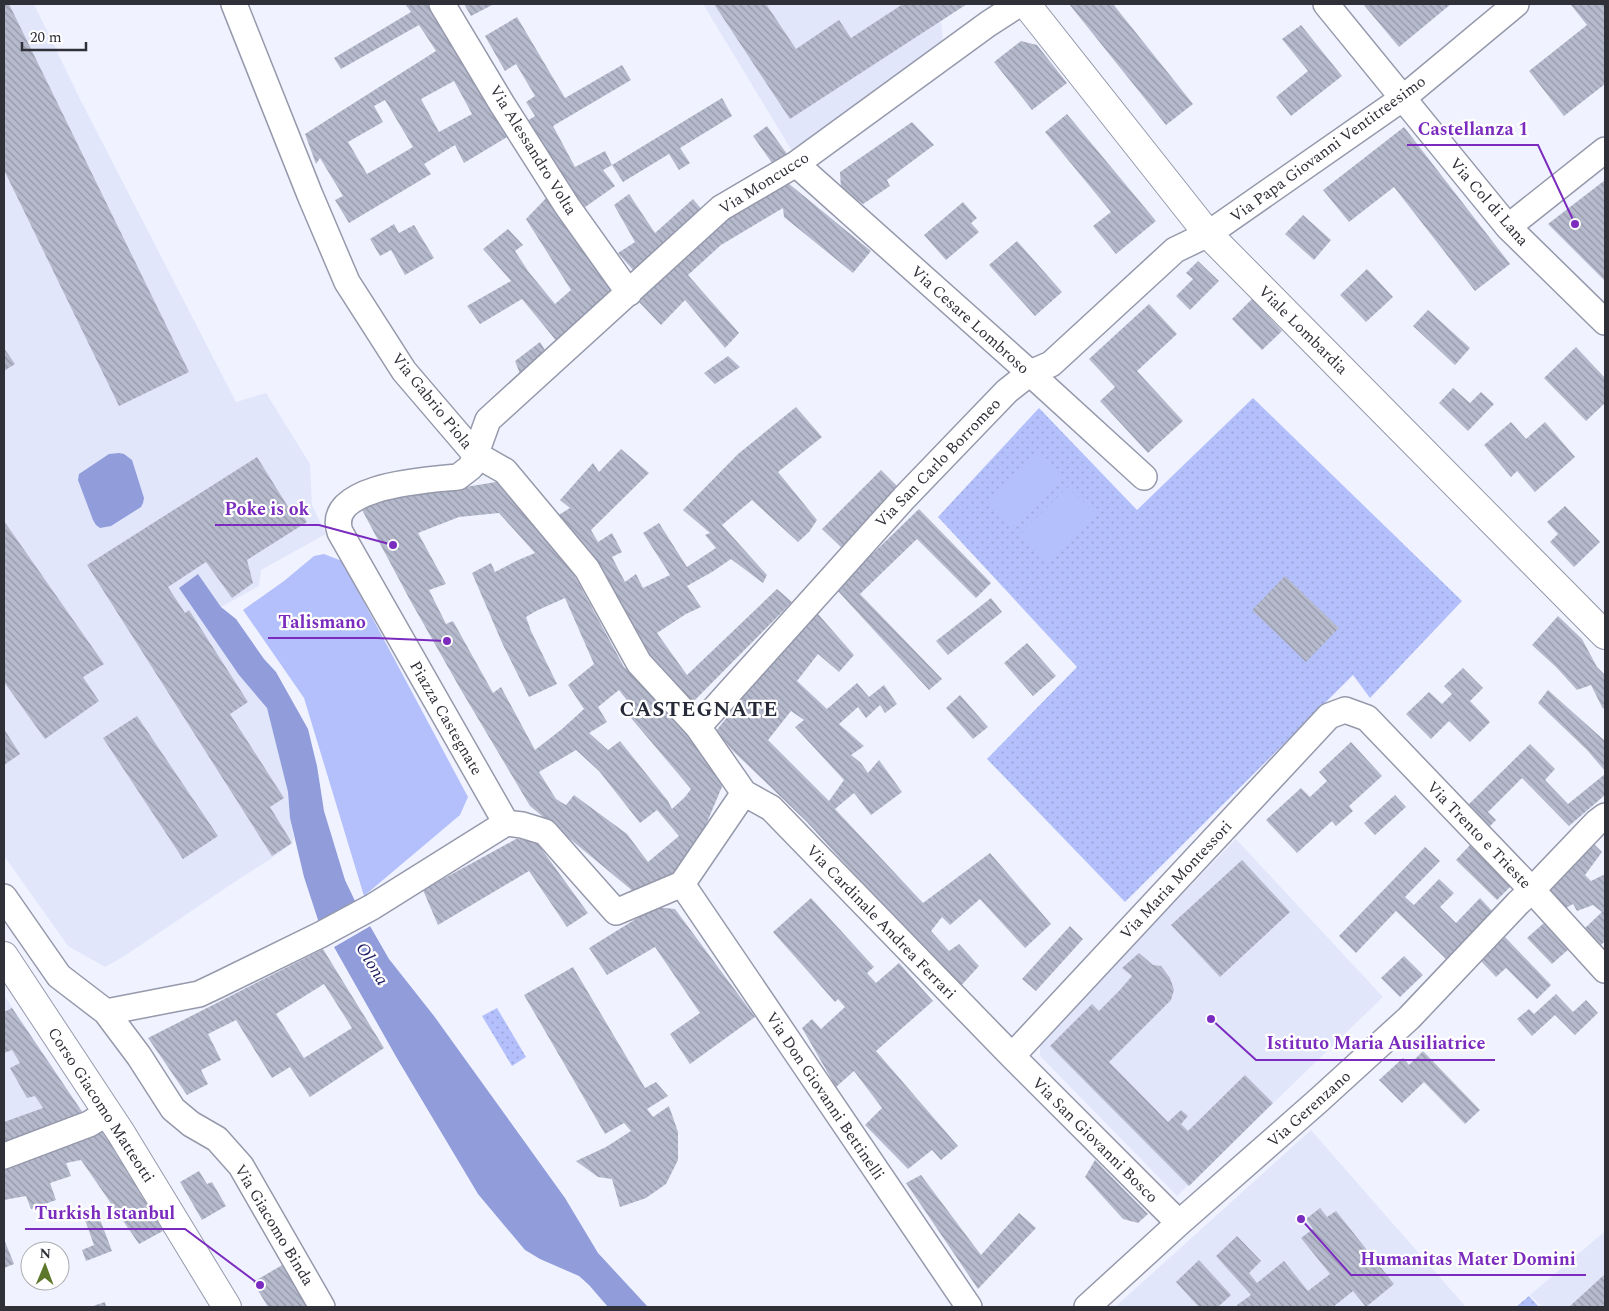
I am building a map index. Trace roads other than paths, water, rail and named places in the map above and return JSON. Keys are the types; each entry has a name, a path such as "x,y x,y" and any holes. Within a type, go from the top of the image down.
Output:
{"street":[{"name":"Via Gabrio Piola","path":"235,4 310,195 347,282 404,371 475,454 505,471 587,569 639,663 698,728 744,793"},
{"name":"Via Alessandro Volta","path":"442,4 502,104 567,206 629,293"},
{"name":"Via Moncucco","path":"475,454 488,420 721,208 796,164 980,30 1019,4"},
{"name":"Viale Lombardia","path":"1026,4 1208,234 1605,635"},
{"name":"Via Col di Lana","path":"1326,4 1508,227 1605,322"},
{"name":"Via Papa Giovanni Ventitreesimo","path":"1208,234 1403,98 1516,4"},
{"path":"1508,227 1605,150"},
{"name":"Via Cesare Lombroso","path":"796,164 1144,477"},
{"name":"Via San Carlo Borromeo","path":"698,728 904,498 1007,391 1030,374 1051,364 1175,250 1208,234"},
{"name":"Piazza Castegnate","path":"475,454 471,467 458,477 382,487 355,498 341,510 337,524 506,823"},
{"name":"Via Trento e Trieste","path":"1344,710 1367,718 1532,890 1605,970"},
{"name":"Via Maria Montessori","path":"1012,1056 1329,716 1344,710"},
{"path":"106,1012 199,994 320,935 372,907 506,823 522,825 545,832 616,912 682,884 744,793"},
{"name":"Via Cardinale Andrea Ferrari","path":"744,793 771,808 1012,1056"},
{"name":"Via Gerenzano","path":"1087,1307 1409,1018 1518,903 1605,816"},
{"name":"Via Don Giovanni Bettinelli","path":"682,884 968,1307"},
{"name":"Via Giacomo Binda","path":"4,897 59,976 106,1012 139,1056 173,1109 191,1124 217,1139 241,1166 322,1307"},
{"name":"Corso Giacomo Matteotti","path":"4,956 122,1133 227,1307"},
{"name":"Via San Giovanni Bosco","path":"1012,1056 1179,1223"},
{"path":"4,1156 89,1124 107,1112"}],"water":[{"path":"119,453 132,460 144,498 143,503 141,507 111,526 100,528 93,520 78,480 79,474 109,454"},
{"path":"198,574 221,607 236,619 264,659 276,672 308,729 317,766 324,811 345,880 355,901 319,923 304,877 290,818 288,792 267,708 239,675 179,588"},
{"name":"Olona","path":"370,926 389,959 434,1016 565,1198 598,1253 648,1307 608,1307 579,1276 540,1259 525,1250 478,1194 398,1060 334,947"}],"place":[{"name":"Castellanza 1","path":"1575,224"},
{"name":"Poke is ok","path":"393,545"},
{"name":"Talismano","path":"447,641"},
{"name":"Istituto Maria Ausiliatrice","path":"1211,1019"},
{"name":"Humanitas Mater Domini","path":"1301,1219"},
{"name":"Turkish Istanbul","path":"260,1285"}],"district":[{"name":"CASTEGNATE","path":"699,710"}]}
